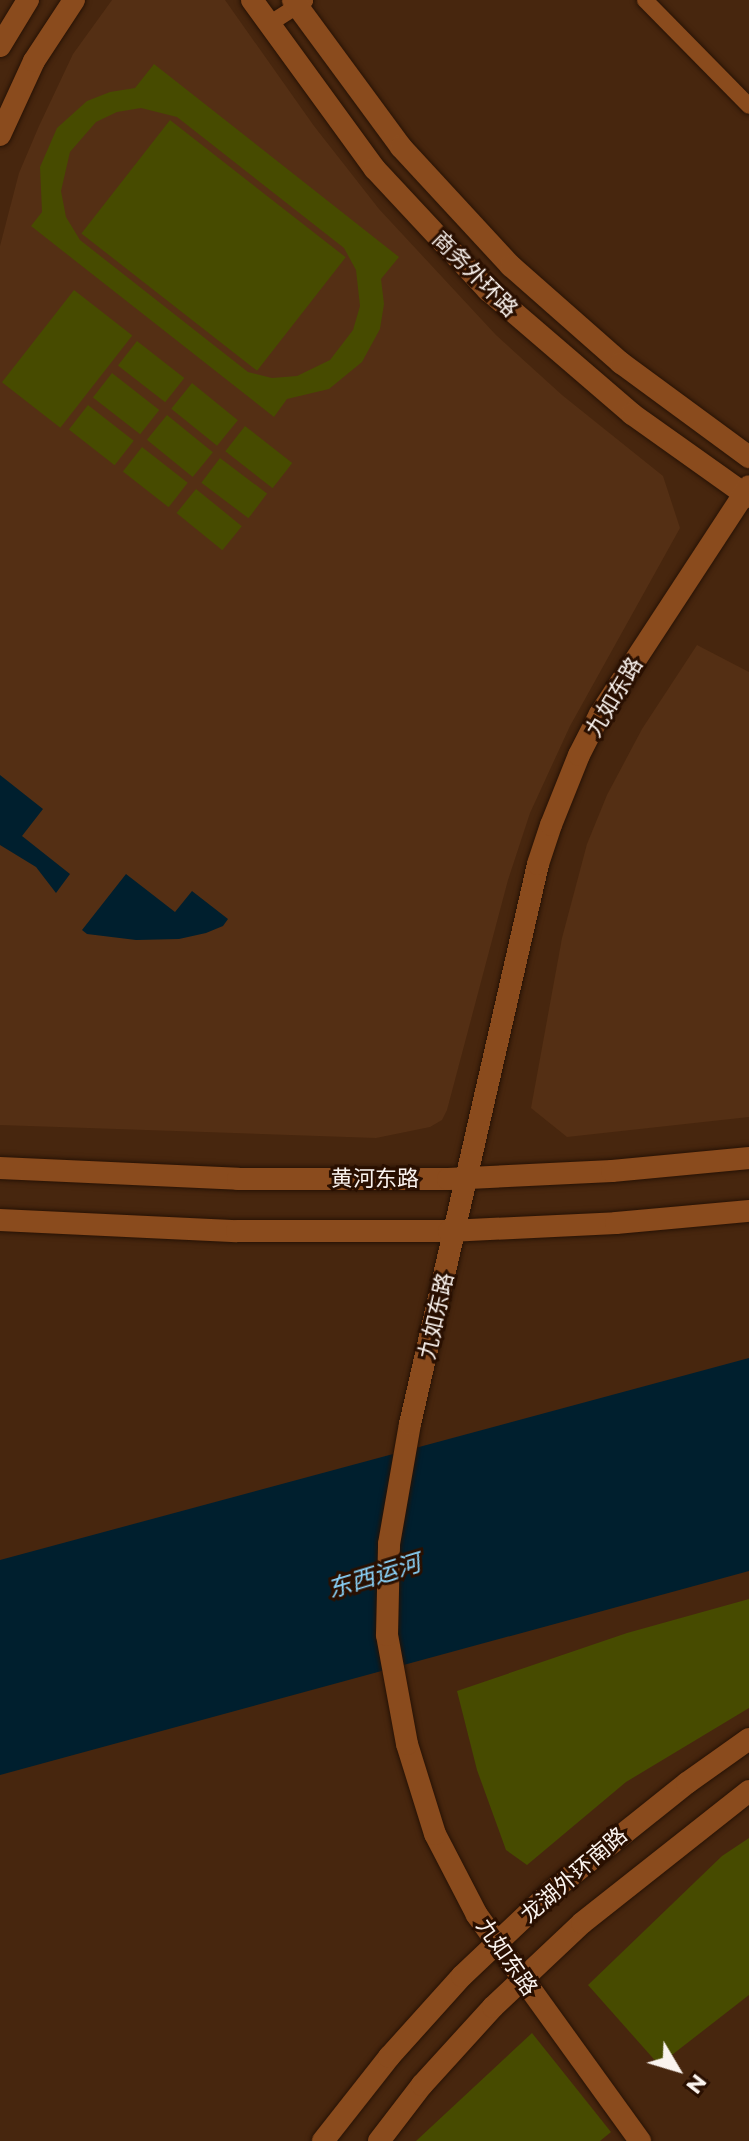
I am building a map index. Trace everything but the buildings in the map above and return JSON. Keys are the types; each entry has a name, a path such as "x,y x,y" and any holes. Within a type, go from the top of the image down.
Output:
{"main road":[{"path":"0,46 28,0"},
{"path":"0,135 34,61 74,0"},
{"name":"商务外环路","path":"252,0 375,169 488,290 621,406 748,497"},
{"name":"商务外环路","path":"298,2 401,147 511,266 632,372 749,457"},
{"name":"九如东路","path":"640,2141 501,1939 448,1829 406,1701 401,1633 403,1545 418,1418 551,868 575,800 612,721 748,497"},
{"name":"黄河东路","path":"0,1168 238,1179 474,1178 749,1158"},
{"path":"0,1220 237,1231 462,1231 749,1211"},
{"name":"龙湖外环南路","path":"323,2141 389,2057 501,1939 591,1858 749,1739"},
{"name":"龙湖外环南路","path":"379,2141 422,2085 527,1975 618,1891 749,1791"},
{"name":"九如东路","path":"527,1975 658,2141"}],"street":[{"path":"646,0 749,106"},
{"path":"269,24 298,2"}],"shaded area":[{"path":"112,0 225,0 314,126 379,209 496,335 562,395 663,476 680,528 570,726 530,813 508,880 447,1110 442,1120 430,1127 376,1138 0,1125 0,246 19,173 39,126 73,54"},
{"path":"154,64 399,257 381,279 384,304 380,329 362,362 329,389 287,399 274,417 31,226 42,212 40,167 57,128 87,101 110,92 135,88","holes":["141,108 177,117 344,248 356,270 360,306 353,330 330,360 297,376 272,378 248,372 80,240 66,217 61,191 70,152 96,122 117,112"]},
{"path":"170,120 346,257 257,371 81,233"},
{"path":"74,290 132,336 60,428 2,382"},
{"path":"137,341 184,378 165,402 118,365"},
{"path":"112,373 159,410 140,434 93,397"},
{"path":"192,383 238,420 217,446 171,409"},
{"path":"88,405 134,441 115,465 69,429"},
{"path":"167,415 213,452 193,477 147,440"},
{"path":"245,426 292,463 273,488 225,451"},
{"path":"142,447 188,483 169,507 123,471"},
{"path":"220,458 267,494 248,518 201,483"},
{"path":"196,489 242,526 222,550 176,513"},
{"path":"697,645 749,672 749,1117 567,1137 531,1108 562,938 587,844 607,795 642,729"},
{"path":"749,1599 749,1708 626,1782 527,1865 506,1850 477,1770 457,1691 627,1633"},
{"path":"749,1838 749,1995 659,2065 588,1985 722,1856"},
{"path":"532,2033 611,2132 600,2141 416,2141"}],"water":[{"path":"0,775 43,809 22,836 70,874 56,893 36,867 0,845"},
{"path":"126,874 175,912 192,891 228,919 223,926 206,933 179,939 136,940 87,934 82,930"},
{"name":"东西运河","path":"749,1358 749,1571 0,1775 0,1560"}]}
